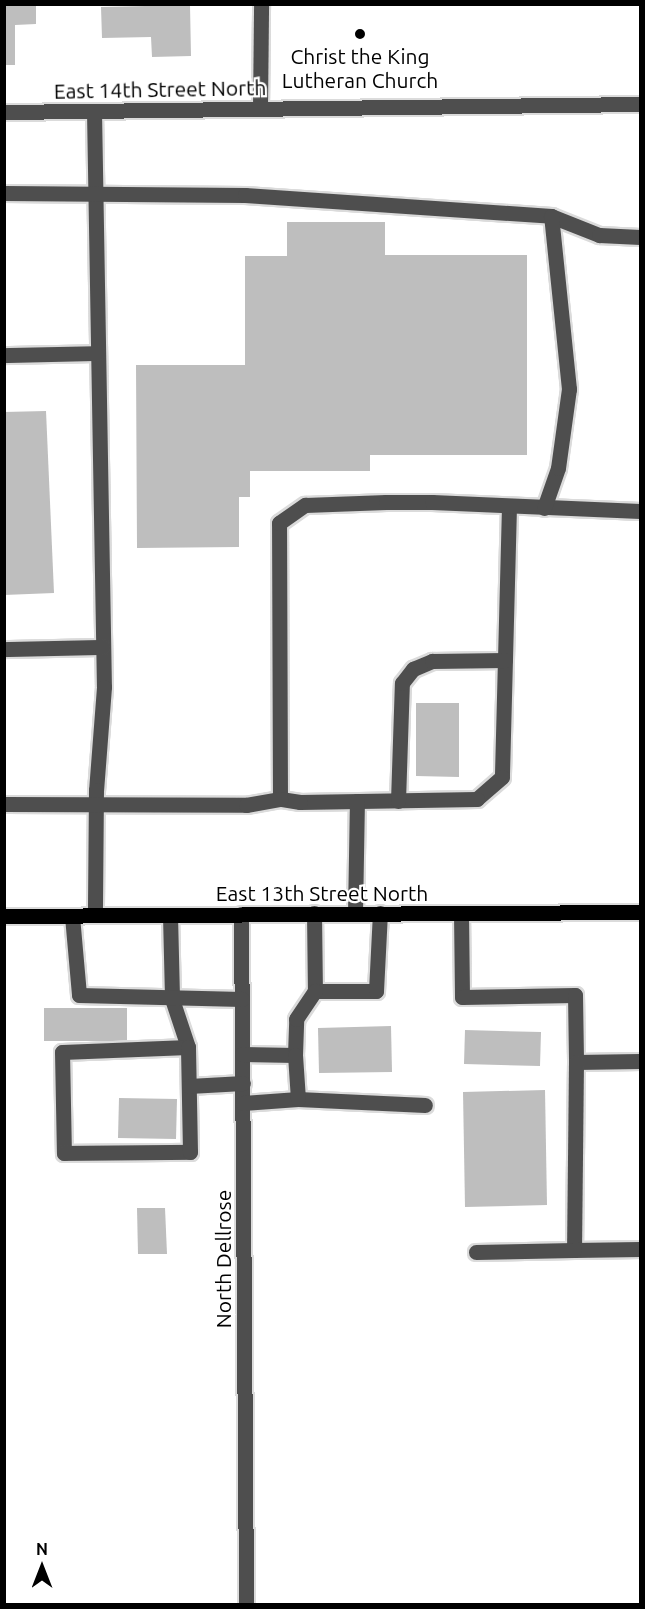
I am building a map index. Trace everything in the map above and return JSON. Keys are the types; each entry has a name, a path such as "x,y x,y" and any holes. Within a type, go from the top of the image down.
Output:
{"main road":[{"name":"East 13th Street North","path":"4,916 640,912"}],"street":[{"path":"260,108 261,4"},
{"name":"East 14th Street North","path":"4,112 640,104"},
{"path":"94,111 103,647 96,804 95,915"},
{"path":"4,193 245,195 551,216 599,235 640,237"},
{"path":"544,508 558,468 569,389 551,216"},
{"path":"4,355 98,353"},
{"path":"280,799 279,523 305,505 432,502 640,511"},
{"path":"4,804 246,805 280,799 398,801 477,799 502,777 509,506"},
{"path":"4,649 103,647"},
{"path":"398,801 402,683 413,669 432,661 505,660"},
{"path":"355,914 357,801"},
{"path":"315,991 375,991 380,913"},
{"path":"461,913 462,997 575,995 574,1250"},
{"name":"North Dellrose","path":"241,914 246,1605"},
{"path":"298,1099 295,1055 296,1019 315,991 314,914"},
{"path":"170,915 172,999 188,1047 190,1152 64,1153 62,1052 188,1047"},
{"path":"72,916 79,995 242,999"},
{"path":"242,1054 295,1055"},
{"path":"576,1062 640,1061"},
{"path":"189,1086 243,1083"},
{"path":"243,1102 298,1099 425,1105"},
{"path":"476,1252 640,1249"}],"building":[{"path":"36,4 36,24 15,25 15,65 4,65 4,5"},
{"path":"190,5 191,56 152,57 151,37 102,38 101,7"},
{"path":"287,222 385,222 385,255 527,255 527,455 370,455 370,471 250,471 250,497 239,497 239,547 137,548 136,365 245,365 245,256 287,256"},
{"path":"46,411 54,593 4,595 4,412"},
{"path":"416,703 459,703 459,777 416,776"},
{"path":"44,1008 127,1008 127,1041 44,1041"},
{"path":"391,1026 392,1072 319,1073 318,1028"},
{"path":"465,1030 541,1032 540,1066 464,1064"},
{"path":"545,1090 547,1205 465,1207 463,1092"},
{"path":"119,1098 177,1099 176,1139 118,1138"},
{"path":"137,1208 165,1208 167,1254 138,1254"}],"place":[{"name":"Christ the King Lutheran Church","path":"360,34"}]}
